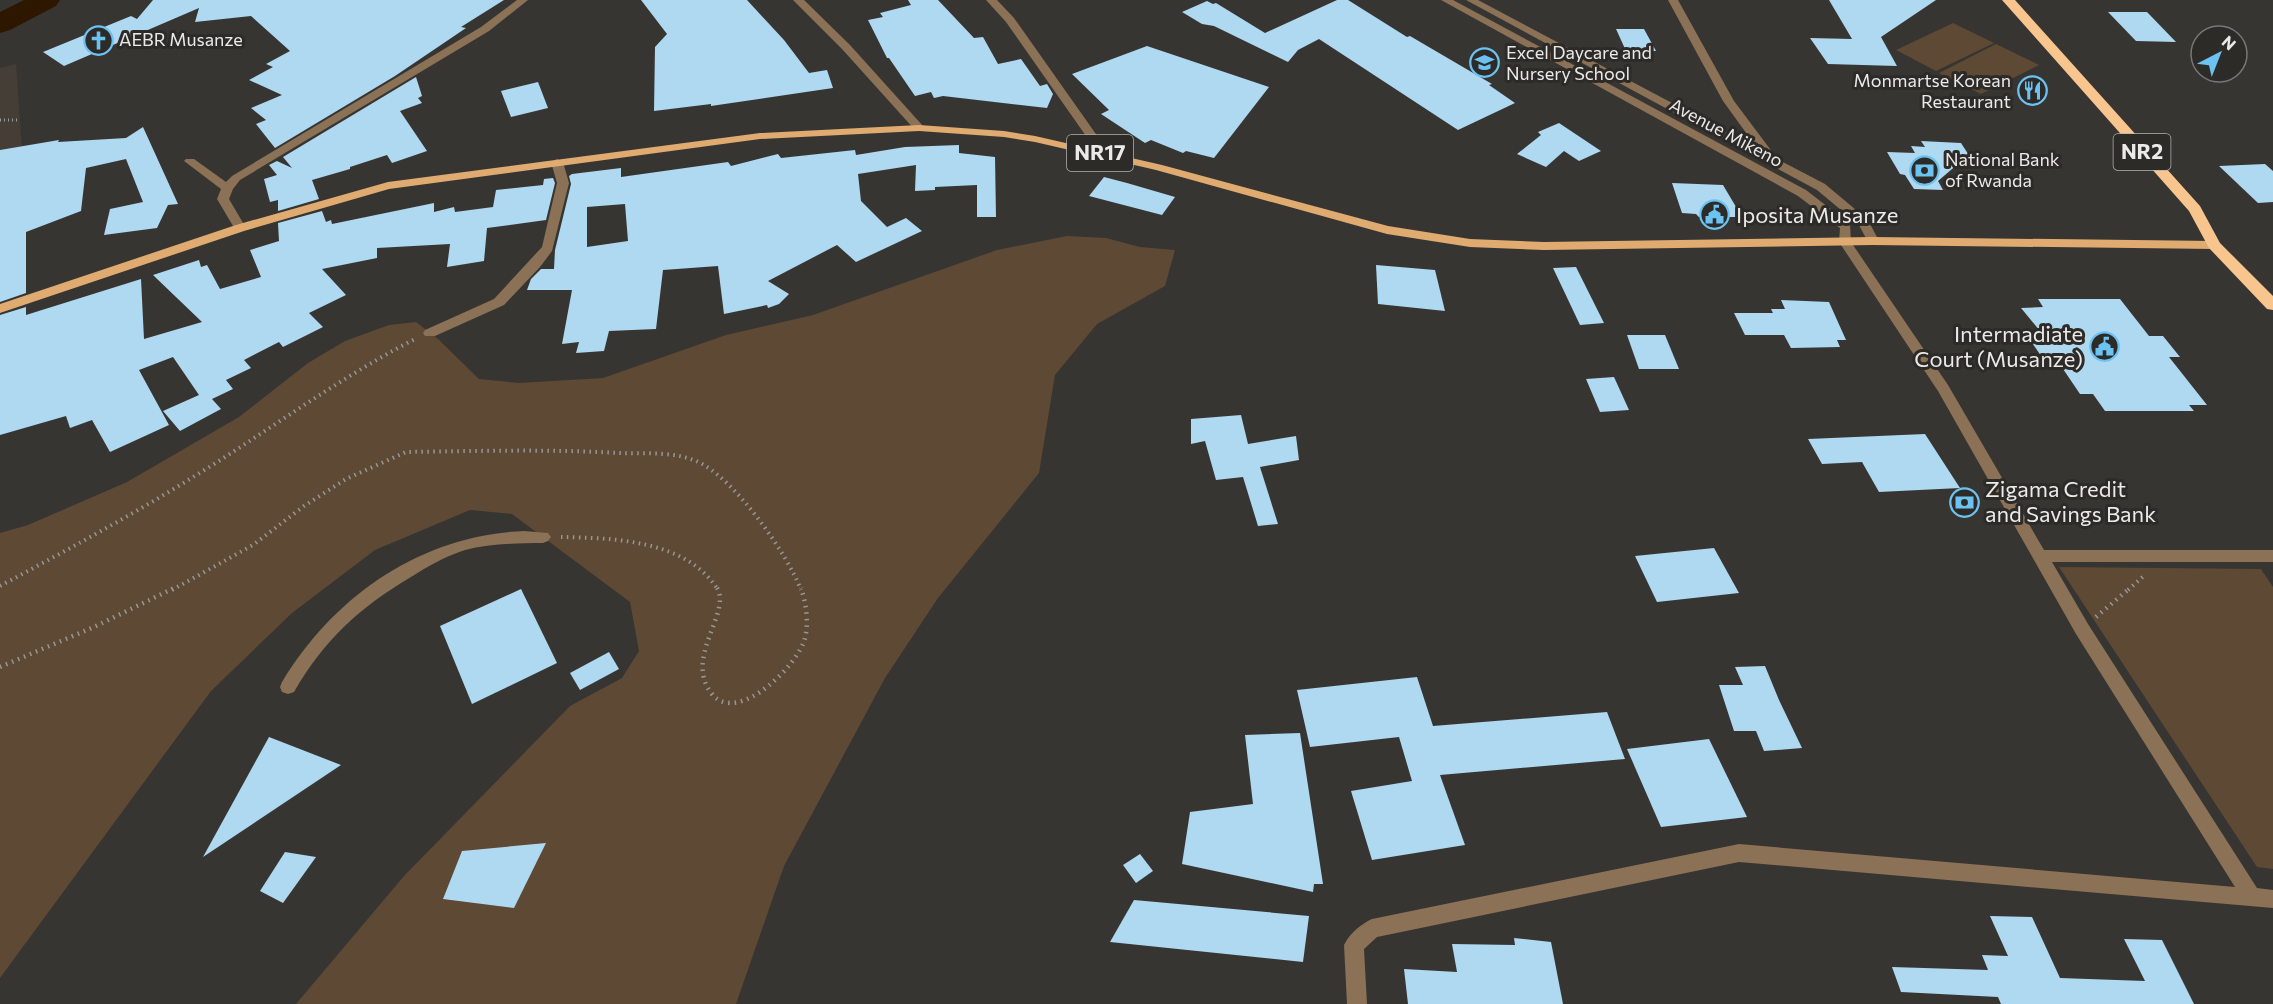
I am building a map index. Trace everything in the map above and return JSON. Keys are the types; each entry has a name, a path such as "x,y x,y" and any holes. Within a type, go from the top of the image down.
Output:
{"highway":[{"name":"NR2","path":"2008,0 2194,209 2214,244 2273,305"}],"main road":[{"name":"NR17","path":"0,309 240,228 388,186 760,136 919,128 1004,134 1104,154 1387,230 1470,243 1544,246 1873,241 2214,244"}],"street":[{"path":"240,228 224,199 227,188 236,178 485,29 524,0"},
{"path":"798,0 846,47 919,128"},
{"path":"992,0 1010,20 1104,154"},
{"name":"Avenue Mikeno","path":"1446,0 1802,193 1846,227 1845,242"},
{"name":"Avenue Mikeno","path":"1471,0 1821,187 1864,223 1873,241"},
{"path":"1673,0 1734,111 1752,137 1776,164 1776,179"},
{"path":"1696,137 1752,137"},
{"path":"190,161 227,188"},
{"path":"429,333 499,302 536,264 548,248 563,183 557,162"},
{"path":"1845,242 1943,388 2082,629 2252,897"},
{"path":"288,687 304,658 351,606 436,554 465,544 499,537 543,537"},
{"path":"2041,556 2273,556"},
{"path":"1356,1004 1354,945 1372,929 1739,853 2273,899"}],"path":[{"path":"0,120 18,120"},
{"path":"0,586 91,537 198,474 368,363 402,344 429,333"},
{"path":"2082,629 2166,557"}],"shaded area":[{"path":"1953,23 1994,43 1936,71 1896,50"},
{"path":"1996,44 2039,65 1981,94 1939,73"},
{"path":"16,64 22,151 0,195 0,68"},
{"path":"1067,236 1106,238 1140,247 1175,250 1165,286 1097,324 1055,375 1039,473 938,598 885,678 784,866 736,1004 296,1004 404,876 570,706 622,678 639,651 630,602 512,514 470,510 375,550 292,613 211,691 0,978 0,533 28,525 127,482 239,417 308,363 345,341 389,325 416,322 438,339 479,379 519,383 603,378 726,335 813,315 997,250"},
{"path":"2059,567 2261,569 2273,587 2273,869 2257,867"}],"building":[{"path":"153,0 504,0 461,27 466,28 395,76 275,148 256,124 266,120 251,108 282,95 249,80 273,67 266,64 290,51 251,16 195,22 199,8 64,66 43,52 131,16 137,19"},
{"path":"641,0 747,0 784,40 809,73 827,70 833,88 711,106 711,104 654,111 655,47 667,34"},
{"path":"908,0 938,0 974,38 983,37 998,64 1021,59 1040,86 1047,84 1053,94 1047,108 943,96 934,98 931,92 915,96 887,58 868,20 883,17 880,13 911,5"},
{"path":"1337,0 1348,0 1407,37 1410,36 1492,84 1489,85 1515,103 1458,130 1319,39 1298,50 1288,62 1214,26 1202,24 1182,12 1207,1 1216,3 1265,33"},
{"path":"1829,0 1936,0 1881,37 1897,66 1828,64 1810,38 1852,39"},
{"path":"2108,12 2147,12 2176,42 2136,41"},
{"path":"1616,29 1644,29 1656,51 1626,51"},
{"path":"1147,46 1269,87 1214,158 1186,151 1183,153 1151,140 1145,143 1101,114 1109,110 1072,74"},
{"path":"416,77 422,96 418,98 422,103 400,111 427,151 392,163 387,155 312,180 319,199 278,211 278,200 270,202 264,179 277,175 269,165 277,161 292,168 283,157"},
{"path":"538,82 548,108 511,117 501,91"},
{"path":"1559,123 1601,151 1579,161 1564,151 1546,167 1517,154 1541,135 1538,132"},
{"path":"143,127 178,204 168,205 157,228 104,235 110,209 143,202 126,159 86,168 81,211 26,232 26,293 0,302 0,150 59,140 58,142 126,138"},
{"name":"National Bank of Rwanda","path":"1921,141 1961,143 1974,163 1959,163 1938,181 1943,190 1914,189 1905,175 1900,174 1887,152 1915,153 1911,146 1925,147"},
{"path":"959,145 959,153 995,157 996,217 977,217 977,185 935,187 935,190 915,191 916,165 858,174 861,201 887,227 906,218 922,231 856,262 837,245 768,281 789,294 779,304 768,308 767,305 724,314 718,266 663,270 656,329 609,331 604,351 576,353 579,342 562,344 572,290 527,290 531,279 541,269 554,269 555,250 571,184 569,176 572,174 621,168 621,177 728,162 731,166 778,154 781,158 855,150 856,155 905,147","holes":["625,204 628,241 587,247 587,207"]},
{"path":"2265,164 2273,171 2273,202 2258,203 2219,166"},
{"path":"1104,177 1175,197 1162,215 1089,196"},
{"path":"553,178 555,183 546,220 487,228 484,261 447,267 450,244 377,248 377,258 322,269 346,295 309,313 323,327 283,347 279,342 244,360 251,368 226,380 233,389 212,399 221,409 180,431 163,411 199,395 173,357 139,370 169,425 110,452 92,420 70,428 66,416 0,435 0,315 26,307 26,315 141,279 144,339 202,322 153,275 199,260 201,267 207,265 220,289 261,277 250,250 279,241 278,223 322,211 326,222 331,220 332,224 434,203 434,212 454,207 455,212 493,207 496,190 543,185 544,179"},
{"path":"1672,183 1723,185 1742,217 1699,217 1696,214 1682,213"},
{"path":"1376,265 1435,270 1445,311 1378,304"},
{"path":"1576,267 1604,323 1580,325 1553,268"},
{"name":"Intermadiate Court (Musanze)","path":"2038,299 2120,299 2149,336 2163,336 2180,357 2169,357 2207,405 2189,405 2194,411 2105,411 2093,394 2080,394 2059,363 2046,363 2028,337 2045,337 2021,308 2043,307"},
{"path":"1781,300 1829,302 1846,340 1837,340 1840,347 1791,348 1784,335 1745,335 1734,313 1773,313 1771,309 1785,309"},
{"path":"1627,335 1665,335 1679,369 1639,369"},
{"path":"1614,377 1629,410 1600,412 1586,379"},
{"path":"1241,415 1248,444 1296,436 1299,460 1260,467 1278,524 1258,526 1243,477 1216,480 1205,441 1191,444 1191,419"},
{"path":"1925,434 1960,488 1879,492 1862,462 1822,464 1808,439"},
{"path":"1714,548 1739,593 1657,602 1635,556"},
{"path":"521,589 557,663 472,704 440,626"},
{"path":"609,652 619,669 580,690 570,673"},
{"path":"1765,666 1802,748 1764,751 1756,731 1734,731 1719,685 1743,685 1735,667"},
{"path":"1417,677 1433,726 1607,712 1625,759 1440,775 1465,845 1372,860 1351,791 1412,781 1399,737 1310,747 1297,690"},
{"path":"1300,733 1323,884 1314,884 1313,892 1182,864 1190,812 1253,804 1245,735"},
{"path":"269,737 341,765 203,857"},
{"path":"1709,739 1747,817 1661,827 1627,749"},
{"path":"546,843 514,908 443,899 462,851"},
{"path":"285,852 316,857 283,903 260,891"},
{"path":"1140,854 1153,871 1136,883 1123,865"},
{"path":"1134,900 1309,916 1303,962 1110,942"},
{"path":"1990,916 2032,917 2060,978 2145,981 2124,939 2162,940 2194,1004 2001,1004 1998,997 1901,992 1892,967 1988,970 1982,955 2008,956"},
{"path":"1514,938 1551,942 1563,1004 1408,1004 1404,969 1457,972 1452,944 1515,945"}],"waterway":[{"path":"0,24 46,0"}],"place":[{"name":"AEBR Musanze","path":"98,40"},
{"name":"Excel Daycare and Nursery School","path":"1485,63"},
{"name":"Monmartse Korean Restaurant","path":"2032,91"},
{"name":"National Bank of Rwanda","path":"1924,170"},
{"name":"Iposita Musanze","path":"1715,215"},
{"name":"Intermadiate Court (Musanze)","path":"2104,347"},
{"name":"Zigama Credit and Savings Bank","path":"1964,502"}]}
